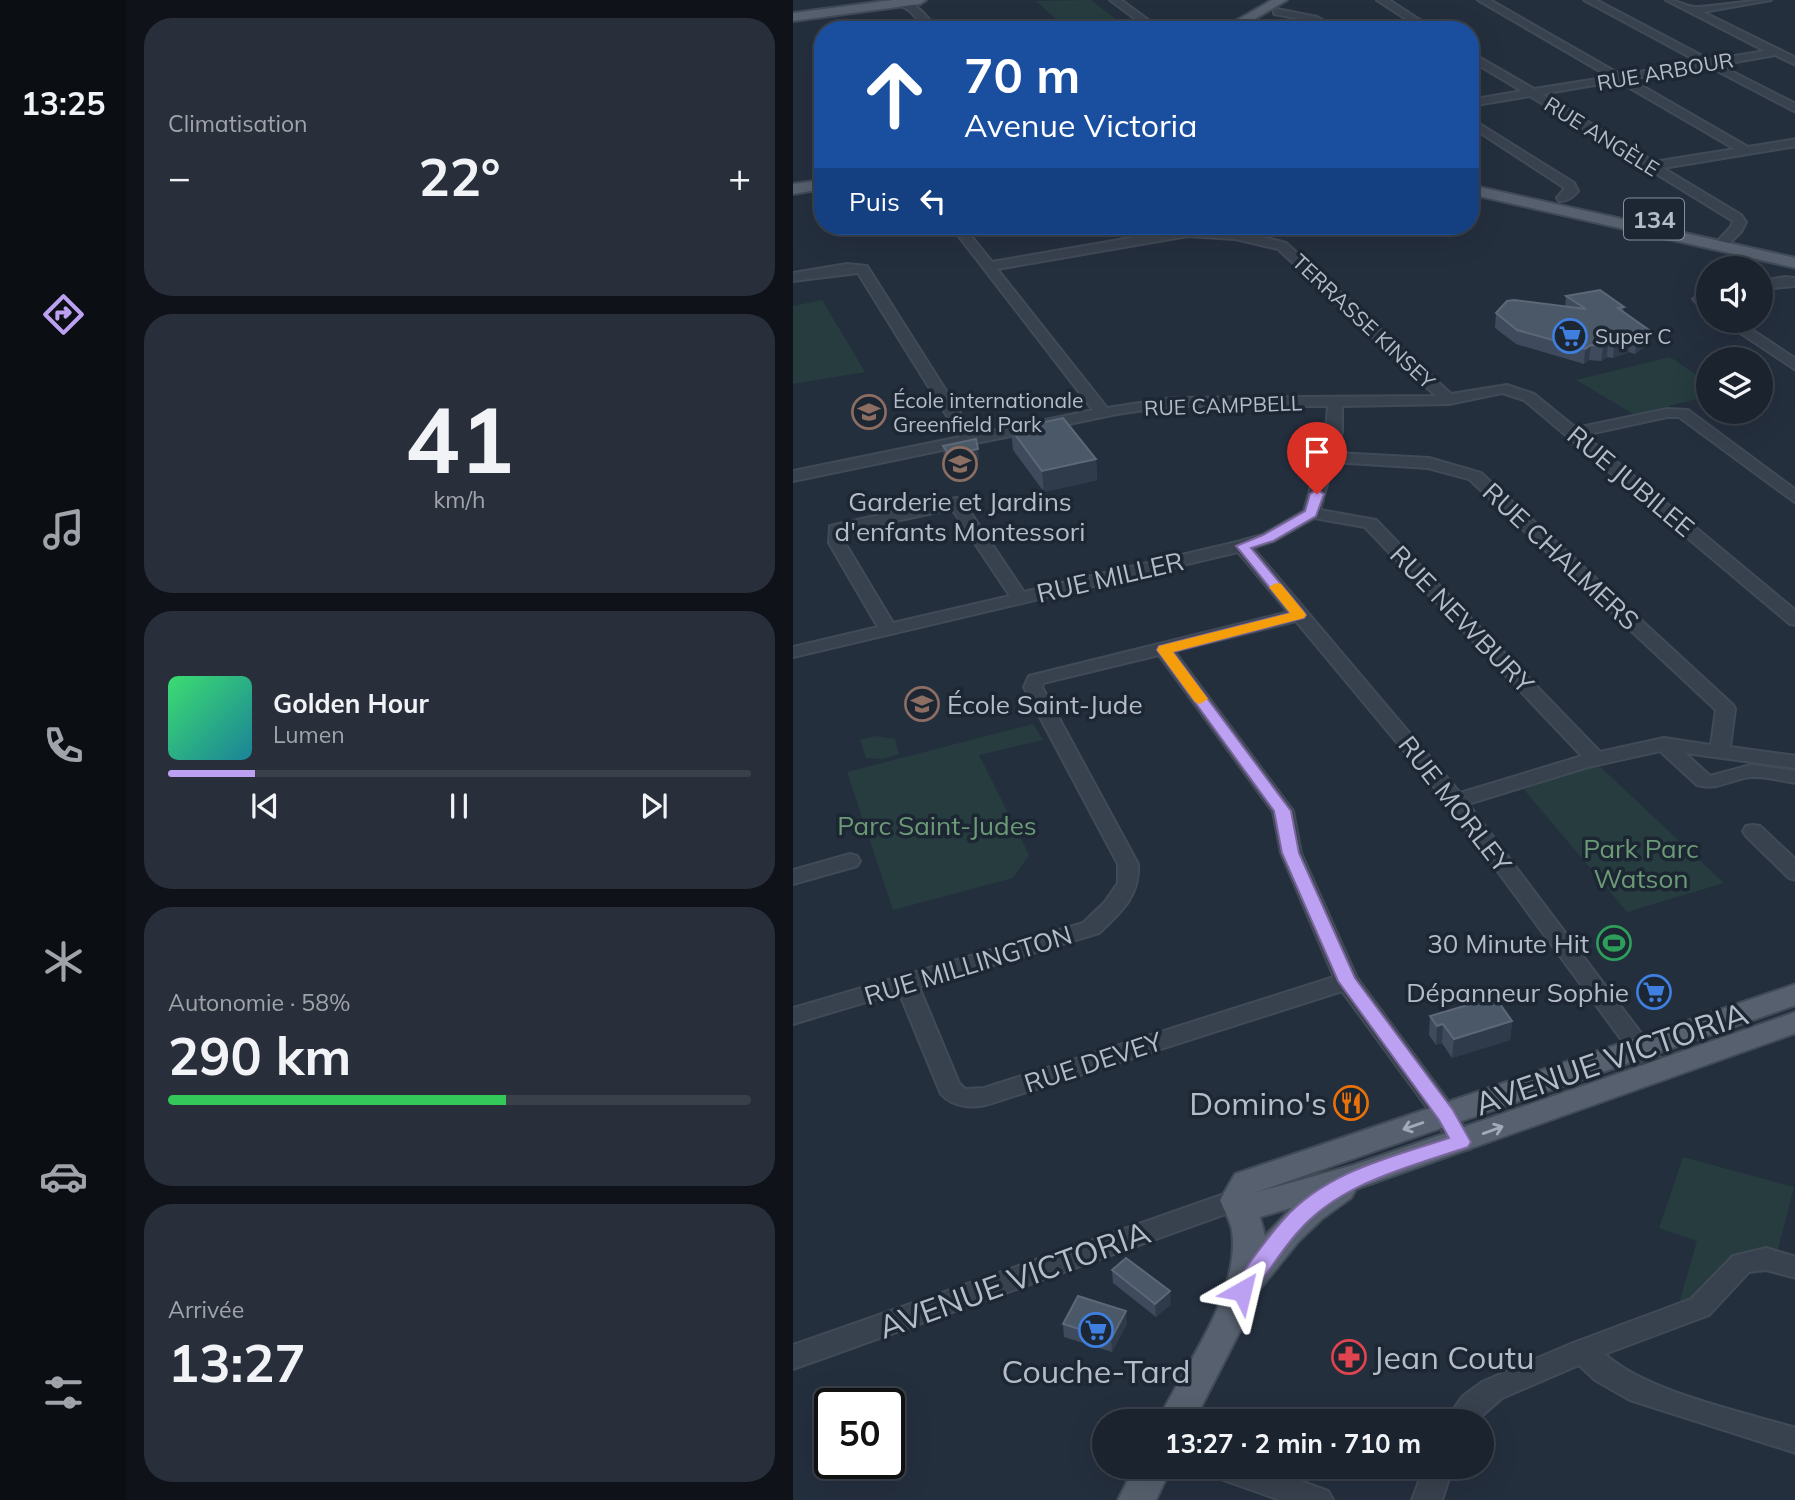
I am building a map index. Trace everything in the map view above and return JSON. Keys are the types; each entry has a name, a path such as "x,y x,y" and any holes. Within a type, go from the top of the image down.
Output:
{"main road":[{"path":"793,17 911,3"},
{"path":"1247,21 1284,5"},
{"path":"1259,21 1284,5"},
{"path":"793,177 814,174"},
{"name":"134","path":"1479,181 1563,198 1795,263"},
{"path":"793,189 814,186"},
{"name":"134","path":"1479,191 1724,241 1795,252"},
{"name":"AVENUE VICTORIA","path":"1795,994 1648,1060 1461,1142 1259,1205 1236,1200 1246,1183 1446,1115 1648,1060 1795,1022"},
{"path":"1182,1409 1242,1291 1291,1225 1314,1205 1359,1176"},
{"path":"1236,1200 1248,1230 1250,1255 1242,1291"},
{"path":"1137,1500 1147,1479"}],"street":[{"path":"1115,0 1144,21"},
{"path":"1382,0 1416,21"},
{"path":"1483,0 1746,150"},
{"path":"1589,0 1795,109"},
{"path":"1671,0 1795,62"},
{"path":"1692,11 1766,0"},
{"path":"911,3 926,21"},
{"path":"1284,5 1318,21"},
{"name":"RUE ARBOUR","path":"1479,102 1777,52"},
{"name":"RUE ANGÈLE","path":"1479,60 1737,218 1740,224 1724,241"},
{"path":"1479,127 1570,186 1572,191 1563,198"},
{"path":"1651,166 1795,142"},
{"path":"964,235 1103,413"},
{"name":"TERRASSE KINSEY","path":"988,267 1176,235"},
{"name":"TERRASSE KINSEY","path":"1241,235 1282,246 1449,400"},
{"path":"793,277 857,268 862,270 881,296 970,441"},
{"path":"1773,284 1793,282"},
{"path":"1747,333 1795,366"},
{"name":"RUE JUBILEE","path":"1449,400 1502,388 1529,397 1795,620"},
{"name":"RUE CAMPBELL","path":"793,476 1103,413 1172,402 1335,403 1449,400"},
{"path":"1312,513 1334,432 1335,403"},
{"path":"1575,433 1667,413 1683,413 1795,498"},
{"name":"RUE CHALMERS","path":"1328,457 1429,463 1475,476 1726,709 1720,750"},
{"path":"888,629 837,543 836,529 956,503 1019,597"},
{"name":"RUE MILLER","path":"793,652 1242,546 1268,538 1312,513"},
{"name":"RUE NEWBURY","path":"1312,513 1370,523 1595,759"},
{"name":"RUE MORLEY","path":"1242,546 1456,801 1648,1060"},
{"name":"RUE MILLINGTON","path":"793,1016 1091,928 1113,907 1128,883 1128,864 1033,687 1035,680 1299,615"},
{"path":"1164,650 1283,811 1291,853 1347,981 1446,1115 1461,1142"},
{"path":"1664,744 1704,781 1713,782 1751,771 1795,777"},
{"path":"1456,801 1595,759 1664,744 1795,762"},
{"path":"1753,831 1795,873"},
{"path":"793,877 850,861"},
{"name":"RUE DEVEY","path":"907,984 949,1088 964,1099 984,1097 1347,981"},
{"name":"AVENUE VICTORIA","path":"793,1357 1236,1200"},
{"path":"1470,1409 1492,1390 1583,1351 1700,1307 1742,1263 1766,1259 1795,1268"},
{"path":"1583,1351 1605,1372 1640,1392 1795,1441"},
{"path":"1257,1479 1318,1500"},
{"path":"1427,1500 1434,1479"}],"green space":[{"path":"1091,0 1118,21 1058,21 1036,1"},
{"path":"822,300 865,372 793,384 793,306"},
{"path":"1670,357 1696,375 1696,399 1635,415 1576,380"},
{"name":"Parc Saint-Judes","path":"1033,724 1043,740 979,755 1029,855 1013,878 893,910 847,772"},
{"path":"876,736 895,739 899,754 882,759 866,758 860,740"},
{"name":"Park Parc Watson","path":"1592,759 1724,883 1627,912 1516,780"},
{"path":"1683,1157 1794,1187 1776,1257 1736,1261 1678,1307 1697,1241 1659,1228"}],"building":[{"path":"1600,290 1624,307 1618,308 1649,330 1637,339 1630,337 1614,344 1608,342 1603,346 1591,345 1585,349 1517,330 1496,313 1507,301 1514,300 1586,309 1566,296"},
{"path":"1063,418 1096,459 1042,471 1011,429"},
{"path":"976,439 978,449 949,455 943,446"},
{"path":"1495,997 1512,1021 1454,1039 1443,1024 1437,1026 1430,1016"},
{"path":"1126,1258 1170,1291 1155,1304 1112,1270"},
{"path":"1078,1296 1126,1311 1111,1339 1063,1324"}],"slow traffic":[{"path":"1200,699 1164,650 1299,615 1276,587"}],"place":[{"name":"Super C","path":"1570,336"},
{"name":"École internationale Greenfield Park","path":"869,412"},
{"name":"Garderie et Jardins d'enfants Montessori","path":"960,464"},
{"name":"École Saint-Jude","path":"922,704"},
{"name":"30 Minute Hit","path":"1614,943"},
{"name":"Dépanneur Sophie","path":"1654,992"},
{"name":"Domino's","path":"1351,1103"},
{"name":"Couche-Tard","path":"1096,1330"},
{"name":"Jean Coutu","path":"1349,1357"}],"route":[{"path":"1242,1291 1291,1225 1314,1205 1359,1176 1461,1142 1446,1115 1347,981 1291,853 1283,811 1164,650 1299,615 1242,546 1268,538 1312,513 1317,494"}]}
